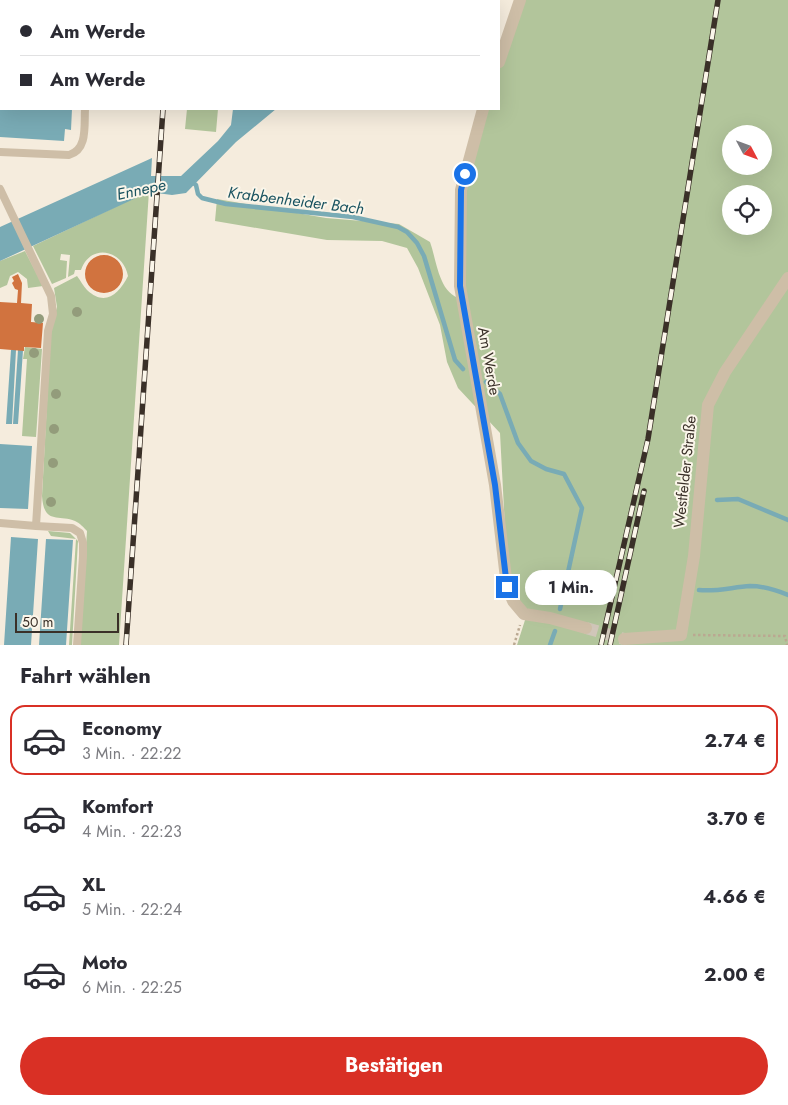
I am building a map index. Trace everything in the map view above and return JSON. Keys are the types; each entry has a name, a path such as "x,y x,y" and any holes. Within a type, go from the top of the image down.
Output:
{"street":[{"path":"500,59 520,0"},
{"name":"Am Werde","path":"483,110 461,190 460,286 495,485 507,587 513,601 524,614"},
{"name":"Westfelder Straße","path":"681,635 694,556 697,507 706,444 708,406 725,372 788,278"},
{"path":"524,614 550,618 586,628"},
{"path":"624,640 681,635"}],"lane":[{"path":"0,152 69,156 76,153 82,145 85,110"},
{"path":"0,189 51,296 52,314 48,330 36,526"},
{"path":"0,523 72,528 80,533 83,543 83,556 77,645"}],"path":[{"path":"514,645 524,614"},
{"path":"681,635 785,636 787,645"}],"green space":[{"path":"523,0 788,0 788,272 723,369 706,407 701,469 705,470 712,405 727,373 788,286 788,645 517,645 526,617 532,611 520,607 508,585 500,433 458,388 447,362 440,325 418,268 407,248 382,241 327,240 215,221 217,199 326,218 399,224 430,242 444,286 456,297 465,299 462,282 463,190 485,110 500,110 500,67"},
{"path":"187,110 218,110 216,132 185,129"},
{"path":"149,191 119,645 80,645 87,531 75,521 49,515 43,505 42,496 51,328 57,307 54,288 77,276 94,295 106,298 116,293 128,276 125,267 114,255 99,253 92,255 81,270 75,270 74,274 68,277 70,255 61,254 60,260 67,261 66,278 52,284 33,246"},
{"path":"25,251 43,286 28,288 27,279 18,272 10,276 7,285 0,288 0,261"},
{"path":"25,347 42,349 36,437 22,436 27,359 23,359"},
{"path":"48,531 70,533 76,539 51,536"},
{"path":"76,539 78,541 72,645 69,645"}],"water":[{"path":"0,110 72,110 71,130 65,129 64,141 0,137"},
{"name":"Ennepe","path":"233,110 275,110 236,142 186,193 172,195 149,192 0,261 0,227 152,158 151,176 181,176 218,141 231,125"},
{"path":"11,350 16,350 12,424 6,424"},
{"path":"18,350 23,350 18,424 13,424"},
{"path":"0,444 32,446 28,509 0,508"},
{"path":"11,537 38,539 31,645 4,645"},
{"path":"46,539 73,540 66,645 39,645"}],"building":[{"path":"104,255 111,256 117,261 122,267 122,281 117,287 111,292 104,293 97,292 91,287 86,281 85,274 86,267 91,261 97,256"},
{"path":"18,274 22,283 21,303 32,304 31,322 43,323 41,348 24,347 24,351 0,349 0,302 17,303 18,290 15,289 12,283 14,281 12,277"}],"waterway":[{"name":"Krabbenheider Bach","path":"192,182 196,185 198,194 202,198 226,204 353,217 398,227 407,232 417,243 424,256 455,360 463,369"},
{"path":"486,382 500,394 518,443 531,461 546,469 564,474 582,508 560,609"},
{"name":"Krabbenheider Bach","path":"717,500 738,499 788,520"},
{"path":"699,590 755,586 788,595"},
{"path":"550,645 555,631"}],"tunnel":[{"path":"586,628 624,639"}],"railway":[{"path":"601,645 648,439 718,0"},
{"path":"126,645 163,110"},
{"path":"610,645 644,491"}],"route":[{"path":"465,174 461,190 460,286 495,485 507,587"}]}
